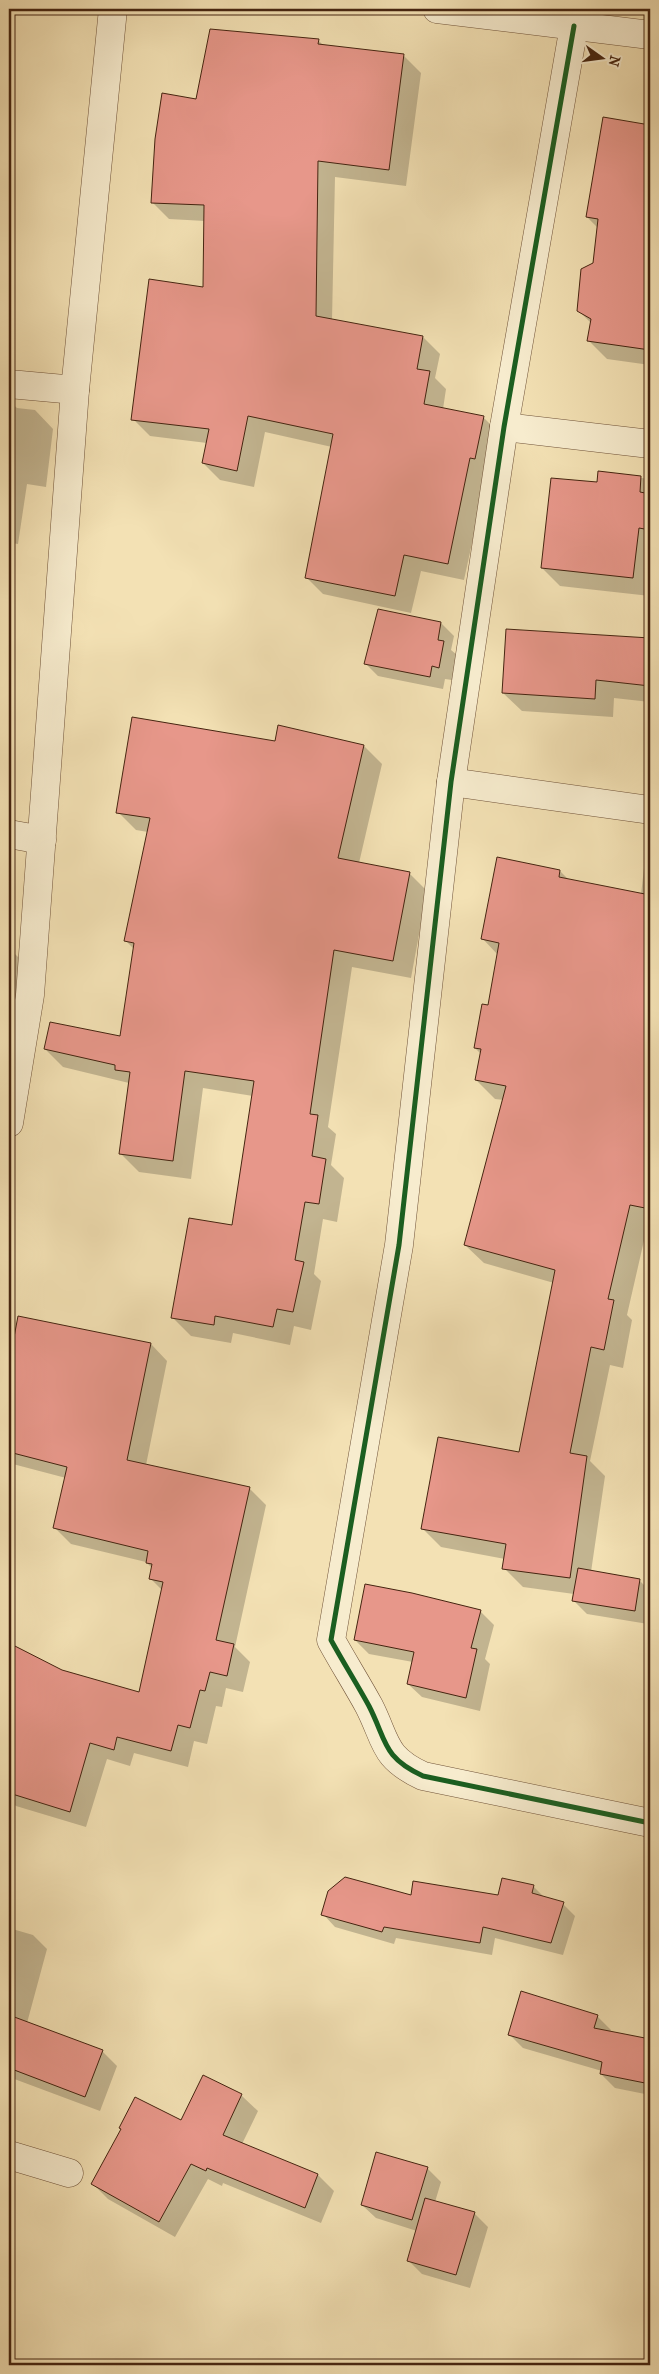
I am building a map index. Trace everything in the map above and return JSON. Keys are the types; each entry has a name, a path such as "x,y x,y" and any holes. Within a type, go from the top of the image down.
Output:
{"street":[{"path":"9,1122 30,995 75,390 113,9"},
{"path":"437,9 650,35"},
{"path":"574,26 504,427 451,782 400,1245 331,1640 370,1708 380,1734 390,1752 404,1768 423,1776 650,1823"},
{"path":"9,384 75,390"},
{"path":"504,427 650,444"},
{"path":"451,782 650,810"},
{"path":"9,834 42,840"},
{"path":"9,2155 69,2173"}],"building":[{"path":"210,29 319,39 318,44 404,54 389,170 318,161 316,316 423,336 417,369 430,371 424,404 484,416 475,459 470,458 448,564 404,555 395,596 305,578 333,434 248,416 237,471 202,463 209,429 131,420 149,279 203,287 204,205 151,203 155,139 162,93 196,99"},
{"path":"603,117 650,125 650,350 587,341 591,319 577,311 581,269 593,263 598,219 586,217"},
{"path":"598,471 641,476 640,492 650,494 650,530 639,528 633,578 541,568 551,478 597,482"},
{"path":"378,609 441,622 438,640 444,641 439,668 432,666 430,677 364,664"},
{"path":"506,629 650,638 650,686 596,680 595,699 502,693"},
{"path":"132,717 275,741 278,725 364,745 338,858 410,872 393,961 334,950 310,1114 318,1115 312,1156 326,1159 319,1204 305,1202 295,1260 304,1262 293,1312 277,1309 273,1327 215,1316 214,1325 171,1318 189,1218 232,1225 254,1081 185,1071 173,1161 119,1154 130,1072 115,1070 115,1065 44,1049 50,1022 120,1036 134,943 124,941 150,818 116,813"},
{"path":"497,857 560,870 559,877 650,895 650,1184 645,1208 630,1205 608,1299 614,1300 604,1350 591,1347 570,1453 587,1456 570,1578 502,1569 506,1544 421,1529 438,1437 519,1452 555,1270 464,1245 506,1086 475,1080 481,1049 474,1048 482,1004 488,1005 499,943 481,939"},
{"path":"18,1316 151,1343 127,1460 250,1487 216,1640 234,1644 227,1676 210,1672 205,1691 200,1690 190,1728 178,1725 171,1751 117,1737 114,1750 90,1743 70,1812 9,1793 9,1643 62,1670 139,1692 163,1582 149,1579 152,1564 146,1563 148,1551 53,1528 67,1467 9,1452 9,1364"},
{"path":"578,1568 640,1579 635,1611 572,1601"},
{"path":"365,1584 481,1610 471,1648 477,1649 466,1698 407,1684 414,1652 354,1640"},
{"path":"345,1877 411,1895 413,1881 498,1895 502,1878 534,1885 532,1893 564,1902 551,1943 483,1927 480,1943 384,1927 382,1932 321,1915 328,1891"},
{"path":"521,1991 598,2015 594,2028 650,2039 650,2084 600,2074 602,2062 508,2035"},
{"path":"9,2015 103,2050 85,2097 9,2068"},
{"path":"203,2075 242,2094 223,2135 318,2174 305,2208 207,2168 206,2171 191,2164 159,2222 91,2184 121,2129 119,2128 135,2097 181,2120"},
{"path":"376,2152 428,2167 412,2220 361,2205"},
{"path":"425,2198 475,2212 456,2275 407,2261"}],"cycle path":[{"path":"574,26 504,427 451,782 399,1245 331,1640 369,1706 387,1747 400,1762 410,1769 423,1776 650,1823"}]}
